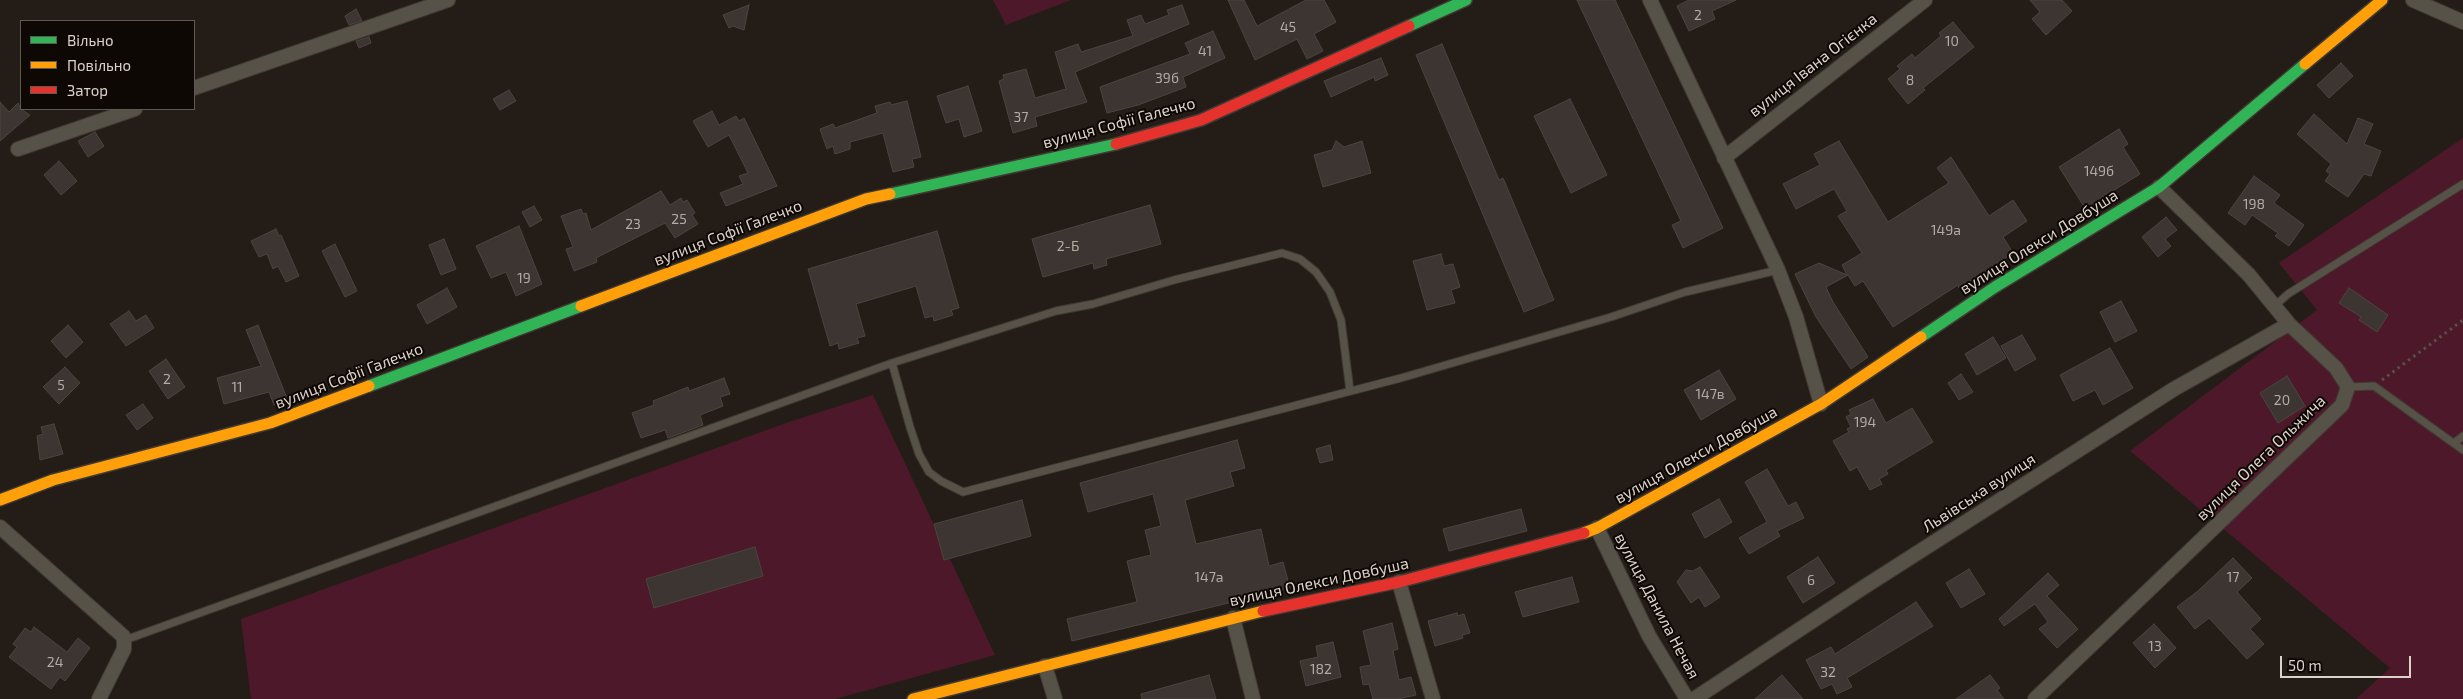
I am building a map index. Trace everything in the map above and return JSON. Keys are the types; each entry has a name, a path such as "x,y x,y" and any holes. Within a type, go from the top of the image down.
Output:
{"street":[{"path":"195,88 448,0"},
{"name":"вулиця Софії Галечко","path":"0,500 53,480 270,423 866,199 1101,148 1201,120 1466,0"},
{"path":"1650,0 1778,270 1796,317 1821,404"},
{"name":"вулиця Івана Огієнка","path":"1724,158 1925,0"},
{"name":"вулиця Олекси Довбуша","path":"913,699 1232,618 1399,582 1573,537 1597,528 1821,404 1995,287 2159,187 2382,0"},
{"path":"2412,0 2463,22"},
{"path":"18,149 132,110"},
{"path":"2159,187 2249,275 2289,324 2336,368 2348,386"},
{"name":"Львівська вулиця","path":"1694,699 1864,587 2166,394 2289,324"},
{"name":"вулиця Олега Ольжича","path":"2035,699 2342,405 2348,386"},
{"path":"0,527 114,626 125,640 124,649 99,699"},
{"name":"вулиця Данила Нечая","path":"1597,528 1650,636 1687,699"},
{"path":"1399,582 1433,699"},
{"path":"1232,618 1253,699"},
{"path":"1045,666 1055,699"}],"lane":[{"path":"2277,310 2279,302 2288,294 2463,184"},
{"path":"125,640 892,363 1056,312 1093,304 1282,253 1300,259 1311,268 1330,292 1341,320 1350,391"},
{"path":"892,363 919,454 929,472 941,481 963,492 1401,378 1601,320 1685,292 1778,270"},
{"path":"2348,386 2374,386 2463,450"},
{"path":"2454,443 2463,436"}],"path":[{"path":"2374,386 2463,320"}],"shaded area":[{"path":"993,0 1071,0 1006,25"},
{"path":"2463,138 2463,699 2356,699 2390,668 2130,451 2317,310 2279,263"},
{"path":"873,395 995,655 835,699 251,699 241,619 789,422"}],"building":[{"path":"1228,0 1244,0 1257,26 1306,0 1324,0 1336,22 1314,34 1323,51 1307,59 1297,39 1255,60"},
{"path":"1577,0 1615,0 1723,228 1683,248 1672,225 1681,221"},
{"path":"1689,0 1736,0 1712,11 1715,19 1689,31 1677,6"},
{"path":"2030,0 2062,0 2072,11 2046,35 2032,19 2040,12"},
{"path":"749,5 744,30 733,26 729,28 723,15"},
{"path":"1182,5 1189,24 1075,72 1087,102 1035,117 1037,126 1013,133 999,81 1004,79 1003,75 1026,69 1035,98 1066,89 1055,52 1078,44 1081,52 1133,36 1127,20 1141,15 1145,24 1169,15 1167,10"},
{"path":"356,9 362,21 349,25 345,16"},
{"path":"1953,22 1974,47 1923,88 1925,90 1908,104 1888,79 1900,69 1897,66 1912,54 1915,58 1941,36 1939,33"},
{"path":"1213,31 1225,58 1183,77 1186,87 1138,105 1107,113 1100,87 1190,54 1185,43"},
{"path":"369,37 371,43 359,48 356,41"},
{"path":"1442,44 1499,180 1503,178 1554,300 1524,312 1416,55"},
{"path":"1381,58 1388,75 1375,81 1374,77 1331,97 1324,81"},
{"path":"2341,63 2353,76 2329,98 2317,85"},
{"path":"968,86 982,131 964,137 959,119 946,123 937,96"},
{"path":"509,90 516,101 500,110 493,99"},
{"path":"1570,99 1607,175 1571,193 1534,116"},
{"path":"907,101 921,157 912,159 914,167 893,172 883,133 850,142 850,149 835,154 833,146 827,149 820,129 833,124 835,128 877,113 875,106 890,102 891,105"},
{"path":"0,102 9,112 18,103 20,110 30,115 0,141"},
{"path":"712,111 719,125 736,116 739,121 744,118 777,186 726,206 720,193 743,184 739,176 748,173 729,135 708,147 693,121"},
{"path":"2314,114 2347,144 2358,118 2373,124 2364,144 2381,151 2371,176 2364,174 2348,197 2325,181 2330,174 2326,171 2331,164 2297,134"},
{"path":"2119,129 2128,144 2123,147 2140,174 2085,208 2059,167"},
{"path":"95,132 104,146 88,157 78,141"},
{"path":"1336,141 1344,147 1362,141 1371,173 1323,187 1314,155 1332,150"},
{"path":"1839,141 1888,222 1949,183 1937,168 1951,157 1989,216 2013,200 2027,221 2003,237 2013,253 1959,288 1958,285 1893,327 1863,281 1855,286 1848,275 1826,287 1833,302 1868,357 1851,369 1816,317 1795,274 1819,263 1847,275 1842,265 1862,253 1838,216 1847,211 1834,189 1796,209 1783,184 1820,165 1814,154"},
{"path":"59,161 77,181 61,195 44,175"},
{"path":"2254,176 2280,195 2274,203 2304,225 2289,246 2275,236 2278,233 2252,215 2245,225 2228,213"},
{"path":"661,191 670,205 681,198 683,202 687,200 695,213 692,215 698,224 675,238 665,223 596,258 597,262 574,271 566,249 573,247 561,216 581,209 583,214 586,213 591,230"},
{"path":"1150,205 1161,244 1106,259 1107,265 1094,269 1093,263 1043,277 1032,239"},
{"path":"534,206 542,220 530,227 522,212"},
{"path":"2166,217 2177,230 2165,239 2171,246 2158,257 2142,237"},
{"path":"519,226 542,284 516,296 506,272 491,278 476,246"},
{"path":"276,229 279,236 281,235 299,276 286,282 278,266 273,269 267,254 259,257 251,241"},
{"path":"937,231 959,308 951,310 953,315 934,321 933,316 925,318 916,286 856,304 865,336 857,338 859,343 839,349 838,343 830,346 808,269"},
{"path":"444,239 456,269 441,275 429,245"},
{"path":"335,244 357,291 345,297 322,251"},
{"path":"1441,254 1444,266 1453,264 1460,287 1451,290 1455,303 1427,310 1413,261"},
{"path":"447,288 457,307 427,324 417,305"},
{"path":"2349,288 2388,315 2377,332 2359,320 2361,317 2339,303"},
{"path":"2121,301 2137,331 2115,342 2100,312"},
{"path":"129,311 136,321 146,315 154,328 126,346 110,324"},
{"path":"68,325 83,342 66,358 51,341"},
{"path":"258,325 288,401 274,405 269,392 224,404 217,378 261,366 246,330"},
{"path":"2022,335 2036,359 2015,371 2001,346"},
{"path":"1993,337 2006,358 1977,375 1965,354"},
{"path":"2110,348 2133,388 2103,405 2095,390 2073,401 2060,375"},
{"path":"166,359 185,387 168,399 149,371"},
{"path":"65,367 80,383 59,404 43,387"},
{"path":"1719,370 1736,399 1701,420 1684,390"},
{"path":"1961,374 1973,392 1959,400 1948,383"},
{"path":"2287,376 2305,406 2278,423 2260,393"},
{"path":"724,378 730,394 720,397 723,406 700,415 703,425 668,438 665,430 641,438 632,413 654,405 653,401 688,387 689,391"},
{"path":"1873,399 1886,423 1912,408 1933,442 1886,470 1888,474 1879,479 1882,484 1870,490 1857,467 1850,471 1833,441 1849,432 1847,429 1851,427 1846,417 1851,414 1849,410"},
{"path":"143,404 153,418 137,430 126,415"},
{"path":"54,424 63,454 40,460 37,436 43,434 41,427"},
{"path":"1237,440 1245,468 1230,472 1234,486 1185,500 1196,544 1261,529 1269,566 1283,562 1290,588 1072,641 1067,619 1137,602 1127,561 1151,555 1145,530 1161,526 1153,494 1088,512 1080,483"},
{"path":"1330,445 1333,460 1320,463 1316,449"},
{"path":"1767,469 1788,506 1796,502 1804,518 1777,531 1780,536 1749,554 1739,538 1767,522 1745,482"},
{"path":"1719,499 1732,522 1705,538 1692,514"},
{"path":"1022,500 1031,536 944,560 934,524"},
{"path":"1521,509 1527,531 1449,551 1443,529"},
{"path":"755,547 763,576 654,608 646,579"},
{"path":"1818,557 1835,583 1803,603 1787,577"},
{"path":"2233,558 2252,578 2237,592 2261,619 2250,629 2264,644 2247,659 2209,618 2195,629 2177,607 2198,591"},
{"path":"1700,567 1720,597 1705,607 1699,597 1691,603 1677,582 1686,570 1693,571"},
{"path":"1969,569 1985,594 1961,608 1946,583"},
{"path":"2048,573 2059,585 2047,596 2078,629 2057,648 2039,629 2048,622 2035,604 2004,626 1999,619"},
{"path":"1572,577 1579,602 1523,617 1515,592"},
{"path":"1916,602 1933,626 1847,678 1852,687 1837,694 1832,684 1821,689 1806,660 1831,647 1835,654"},
{"path":"1457,613 1458,616 1464,614 1470,633 1462,635 1463,638 1435,646 1428,621"},
{"path":"1392,623 1398,649 1393,651 1399,680 1411,677 1416,695 1398,699 1373,699 1369,684 1363,685 1360,667 1371,665 1363,631"},
{"path":"2154,624 2176,648 2155,668 2133,643"},
{"path":"34,627 67,652 78,638 90,648 65,681 60,677 51,689 9,657 17,647 13,644 25,628 31,632"},
{"path":"1333,642 1341,677 1306,686 1300,661 1318,657 1316,646"},
{"path":"1209,675 1216,699 1142,699 1141,694"},
{"path":"1782,675 1803,699 1755,699"},
{"path":"1990,675 2000,688 1997,690 2004,699 1956,699"}],"traffic: fast":[{"path":"1409,26 1466,0"},
{"path":"1921,337 1995,287 2159,187 2305,64"},
{"path":"890,194 1116,144"},
{"path":"369,386 581,306"}],"traffic: slow":[{"path":"2305,64 2382,0"},
{"path":"581,306 866,199 890,194"},
{"path":"1584,533 1597,528 1821,404 1921,337"},
{"path":"0,500 53,480 270,423 369,386"},
{"path":"913,699 1263,611"}],"traffic: jam":[{"path":"1116,144 1201,120 1409,26"},
{"path":"1263,611 1399,582 1584,533"}]}
